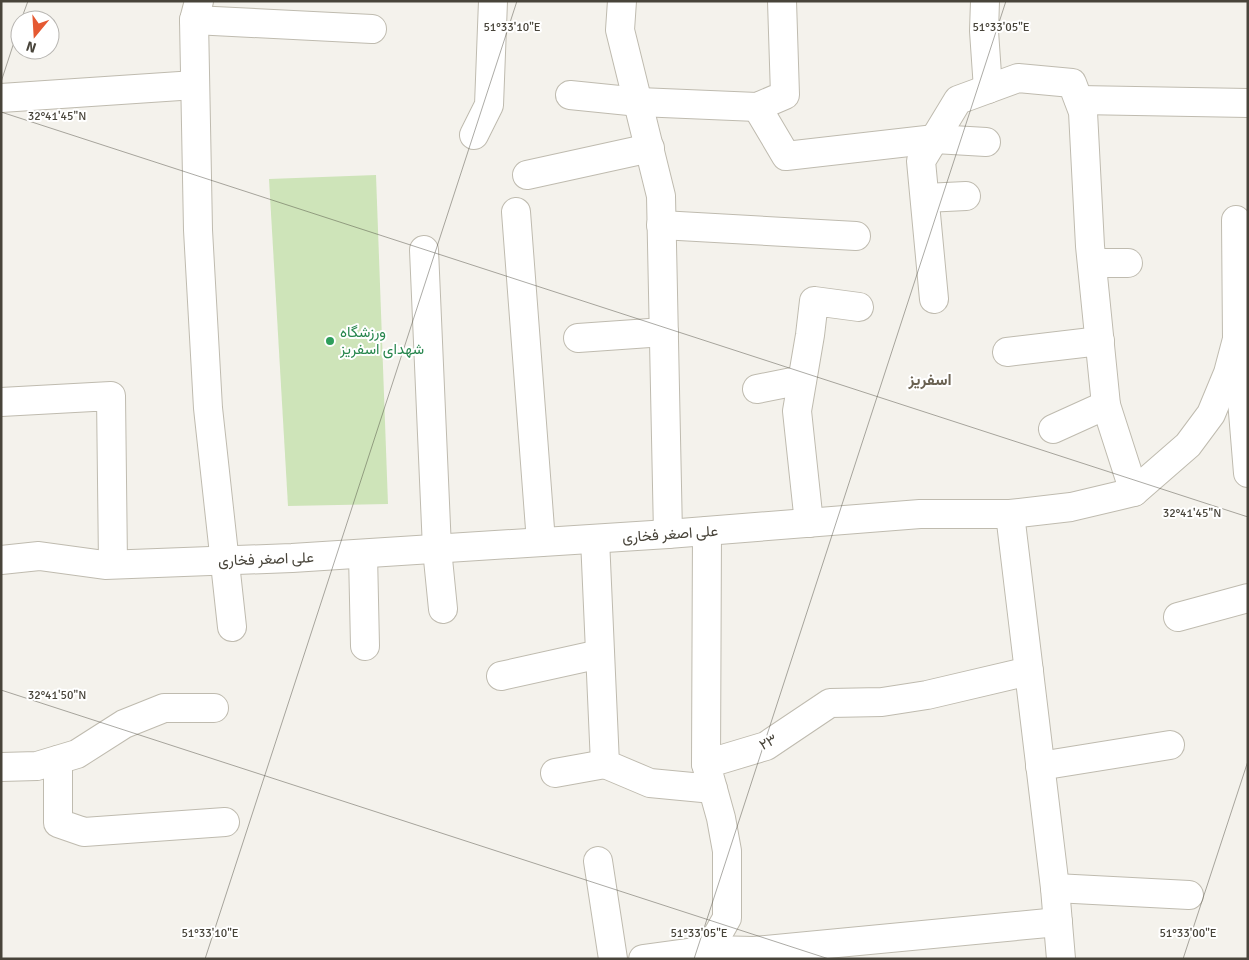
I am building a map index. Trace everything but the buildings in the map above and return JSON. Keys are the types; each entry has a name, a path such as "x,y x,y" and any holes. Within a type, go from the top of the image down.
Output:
{"street":[{"path":"474,135 489,104 493,1"},
{"path":"622,1 620,30 661,196 668,534"},
{"path":"570,95 639,102 757,107 785,95 782,1"},
{"path":"985,1 984,31 988,90"},
{"path":"232,627 208,408 198,230 195,85 196,10 372,29"},
{"path":"934,299 921,161 958,100 1018,78 1072,84 1083,112 1090,246 1106,406 1134,492"},
{"path":"1,98 195,85"},
{"path":"1079,100 1248,103"},
{"path":"757,107 786,156 935,139 986,142"},
{"path":"527,175 650,148"},
{"path":"925,198 966,196"},
{"path":"516,212 541,542"},
{"path":"1236,220 1248,473"},
{"path":"661,226 856,236"},
{"path":"424,250 438,549 443,609"},
{"path":"1092,263 1128,263"},
{"path":"809,523 797,411 814,301 859,307"},
{"path":"578,338 664,332"},
{"name":"علی اصغر فخاری","path":"1,560 39,556 113,564 363,554 668,534 920,514 1010,514 1071,507 1134,492 1188,445 1211,414 1242,335"},
{"path":"1007,352 1100,341"},
{"path":"758,389 802,380"},
{"path":"1,402 111,396 113,564"},
{"path":"1053,429 1106,406"},
{"path":"1010,514 1056,888 1061,959"},
{"path":"703,954 727,918 727,851 722,818 710,777 707,531"},
{"path":"595,539 605,764"},
{"path":"363,554 365,646"},
{"path":"1178,617 1248,598"},
{"path":"501,676 600,654"},
{"name":"۲۳","path":"710,777 766,746 830,703 882,702 927,695 1029,671"},
{"path":"1,767 37,766 77,754 124,724 164,708 214,708"},
{"path":"1040,766 1170,746"},
{"path":"58,760 58,823 84,832 225,822"},
{"path":"555,773 605,764 650,783 710,777"},
{"path":"598,861 613,959"},
{"path":"1056,888 1189,895"},
{"path":"643,959 754,951 1058,922"}],"green space":[{"name":"ورزشگاه شهدای اسفریز","path":"376,175 388,504 288,506 269,179"}],"place":[{"name":"ورزشگاه شهدای اسفریز","path":"330,341"}],"district":[{"name":"اسفریز","path":"930,380"}]}
